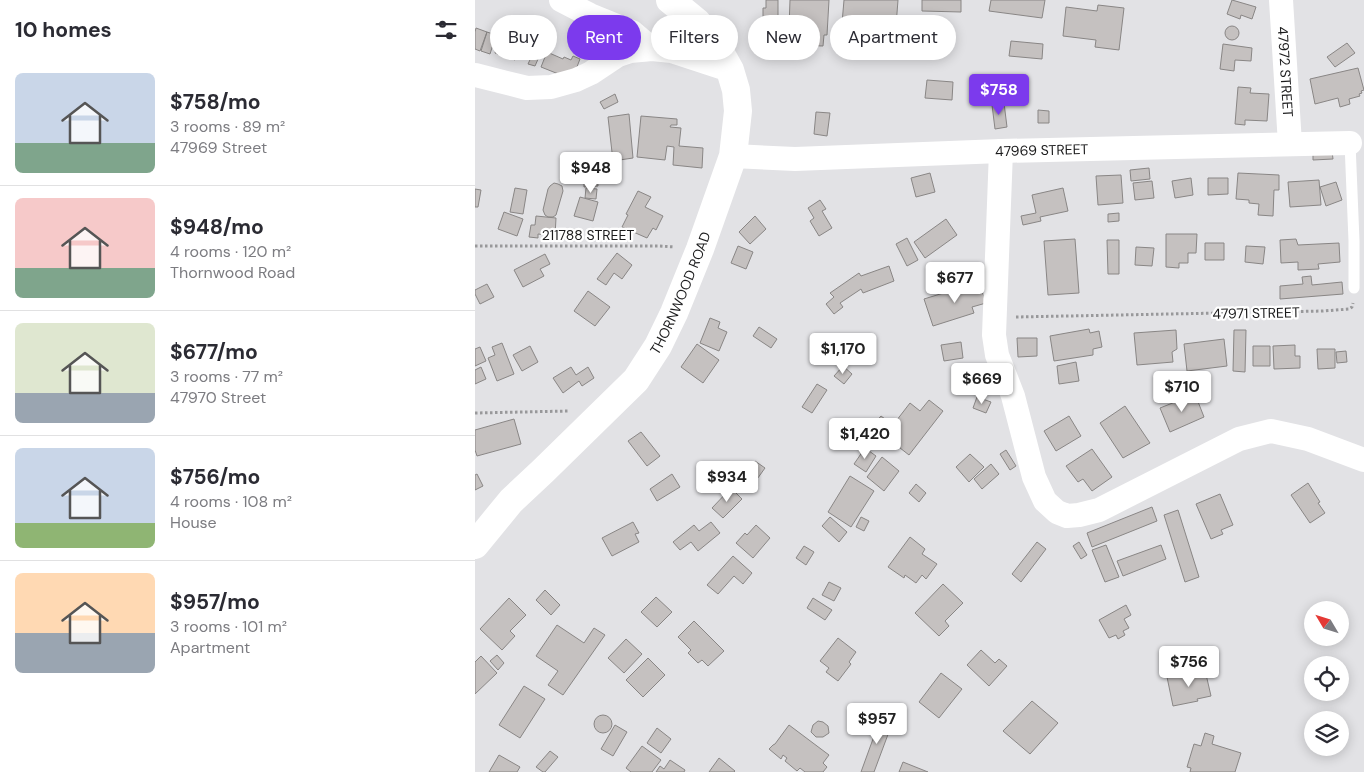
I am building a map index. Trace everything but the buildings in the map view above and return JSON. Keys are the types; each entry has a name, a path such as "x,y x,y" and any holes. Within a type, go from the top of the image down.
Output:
{"street":[{"path":"561,0 590,15 632,32 651,48"},
{"name":"THORNWOOD ROAD","path":"475,545 511,501 636,380 658,346 674,313 700,249 733,156 738,111 736,90 730,70 715,43 697,22 670,0"},
{"name":"47972 STREET","path":"1281,0 1290,144"},
{"path":"475,75 527,88 551,87 576,80 630,51 651,49"},
{"path":"699,60 730,70"},
{"name":"47969 STREET","path":"733,156 795,159 1001,151 1350,143"},
{"path":"1001,151 994,335 997,355 1013,396 1035,477 1045,501 1057,512 1067,516 1099,510 1239,439 1271,432 1308,439 1364,460"}],"lane":[{"path":"1350,143 1354,288"}],"path":[{"name":"211788 STREET","path":"475,246 659,246 700,249"},
{"name":"47971 STREET","path":"995,317 1349,310 1352,307 1354,288"},
{"path":"475,413 604,411"}]}
